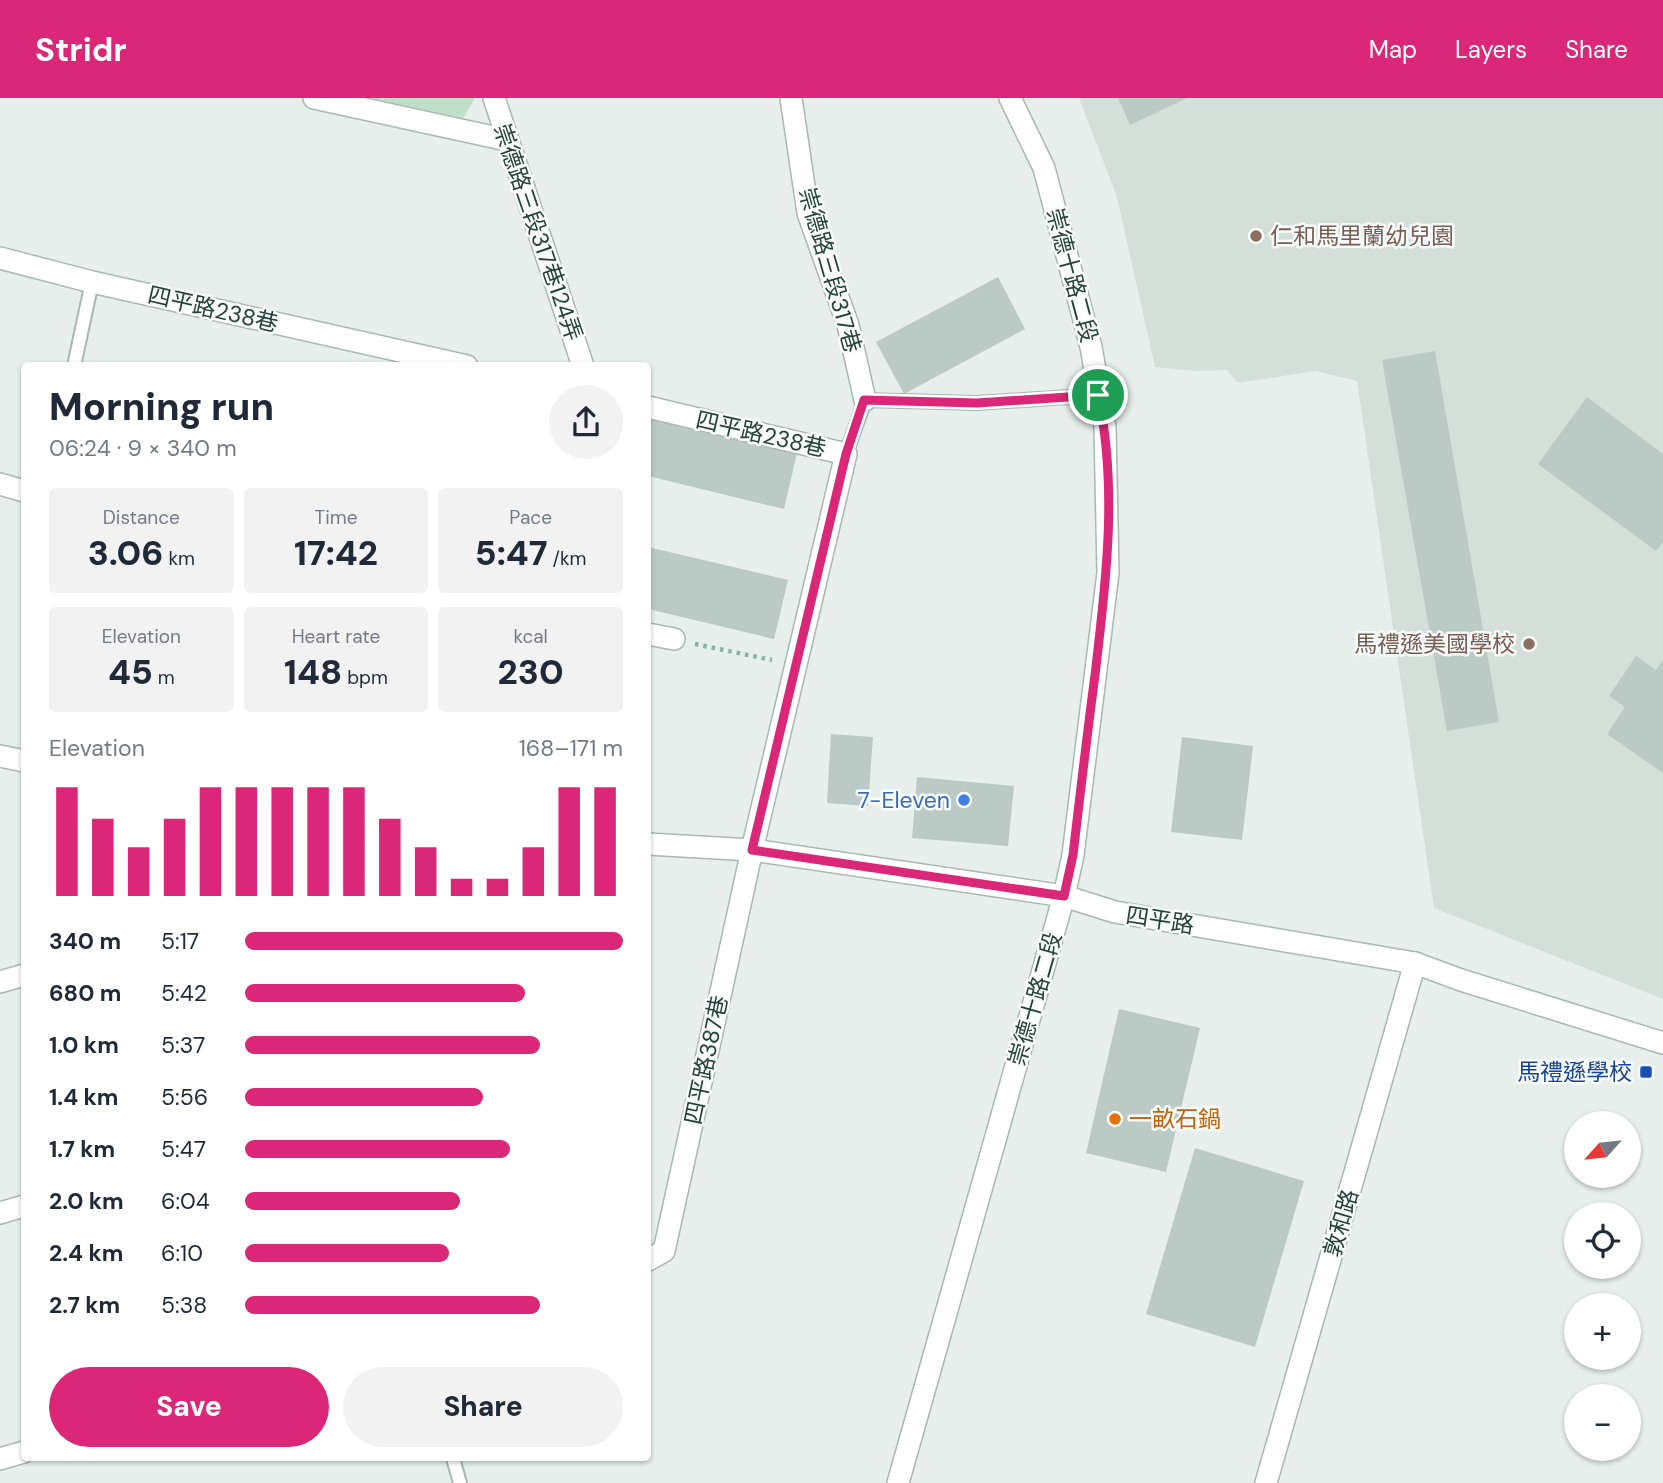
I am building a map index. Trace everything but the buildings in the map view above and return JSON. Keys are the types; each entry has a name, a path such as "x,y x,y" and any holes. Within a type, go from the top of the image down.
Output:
{"street":[{"path":"314,98 507,140"},
{"name":"崇德路三段317巷124弄","path":"494,98 582,362"},
{"name":"崇德路三段317巷","path":"791,98 808,213 848,325 864,400"},
{"name":"崇德十路二段","path":"898,1483 1064,896 1073,855 1108,573 1105,427 1091,347 1044,168 1010,98"},
{"name":"四平路238巷","path":"0,258 92,282 449,362"},
{"name":"四平路238巷","path":"651,408 846,454 752,850"},
{"path":"0,484 21,490"},
{"path":"651,635 674,639"},
{"path":"0,756 21,760"},
{"name":"四平路","path":"651,844 752,850 1064,896 1115,912 1415,963 1663,1043"},
{"name":"四平路387巷","path":"651,1258 664,1251 752,850"},
{"name":"敦和路","path":"1267,1482 1415,963"},
{"path":"0,982 21,976"},
{"path":"0,1213 21,1207"},
{"path":"0,1459 21,1453"}],"lane":[{"path":"75,362 92,282"},
{"path":"846,454 864,400 977,403 1098,395"},
{"path":"454,1461 460,1483"}],"path":[{"path":"674,639 796,665"}],"shaded area":[{"name":"馬禮遜美國學校","path":"1079,98 1663,98 1663,999 1434,908 1357,381 1316,371 1238,383 1227,370 1194,371 1155,367 1117,197"}],"green space":[{"path":"371,98 475,98 463,118"}],"place":[{"name":"仁和馬里蘭幼兒園","path":"1256,236"},
{"name":"馬禮遜美國學校","path":"1529,644"},
{"name":"7-Eleven","path":"964,800"},
{"name":"馬禮遜學校","path":"1646,1072"},
{"name":"一畝石鍋","path":"1115,1119"}],"route":[{"path":"1098,395 1105,427 1107,458 1108,573 1073,855 1064,896 752,850 846,454 864,400 977,403 1098,395"}]}
